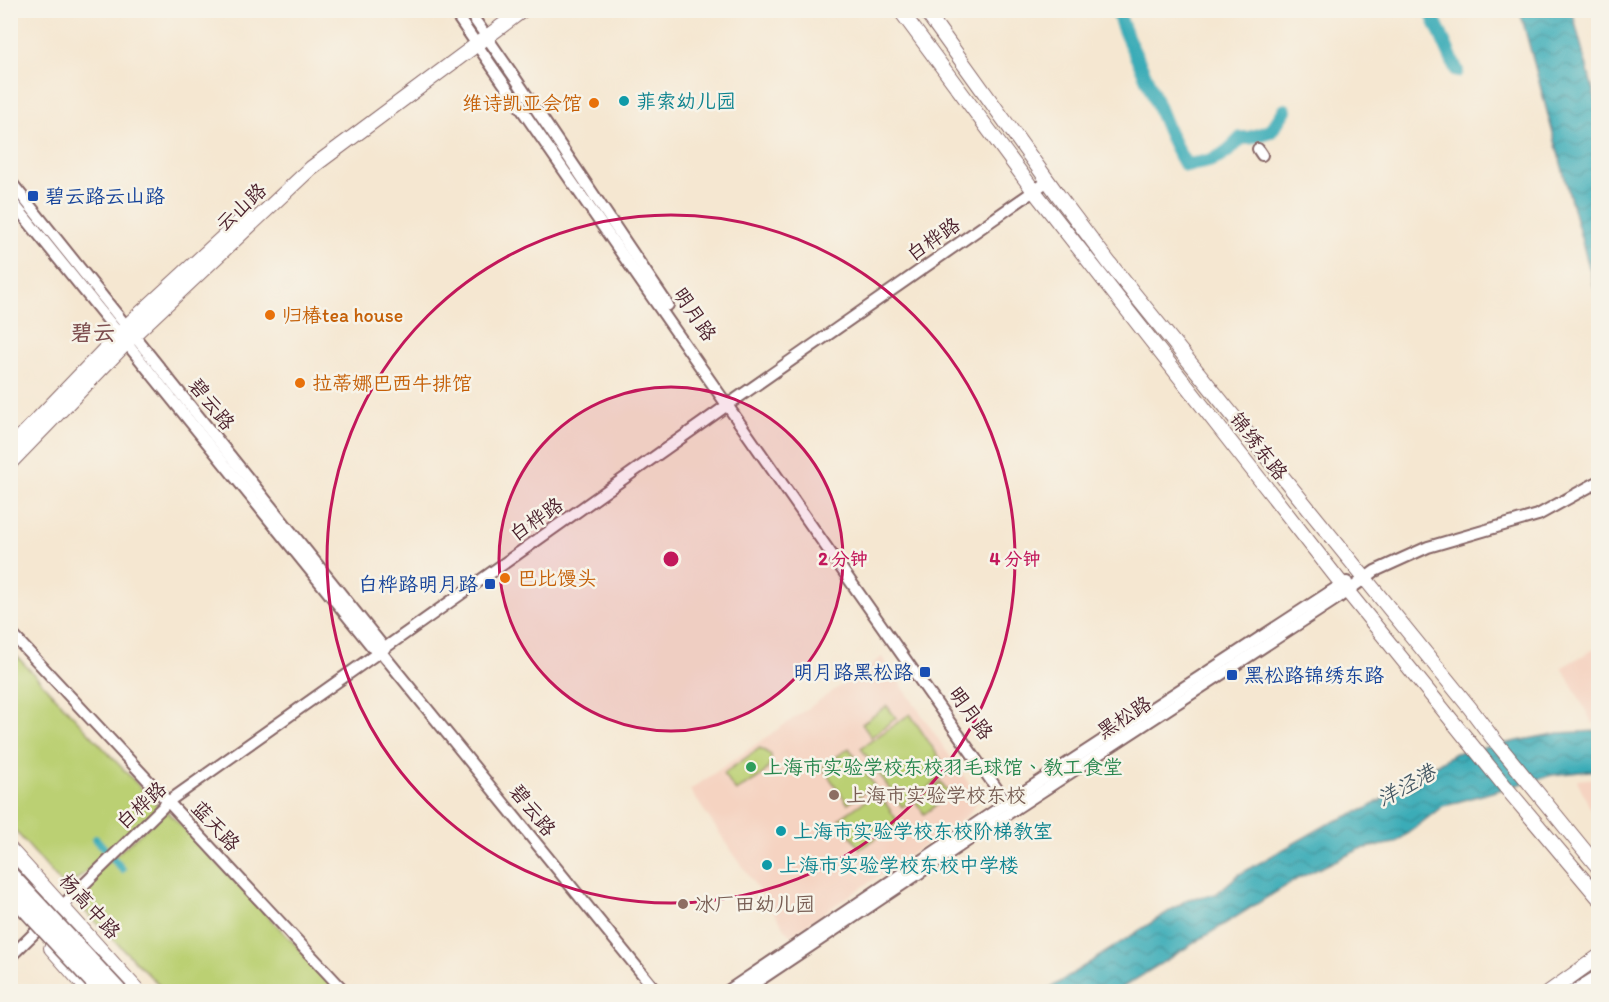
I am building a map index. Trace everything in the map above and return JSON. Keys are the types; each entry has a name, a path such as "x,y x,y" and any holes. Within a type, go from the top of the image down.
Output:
{"highway":[{"name":"杨高中路","path":"10,874 120,992"},
{"path":"10,893 102,992"},
{"path":"1576,992 1599,978"}],"main road":[{"name":"云山路","path":"10,448 127,334 311,168 479,37 507,10"},
{"name":"云山路","path":"479,37 523,10"},
{"name":"锦绣东路","path":"900,10 1034,191 1345,588 1508,790 1599,897"},
{"name":"锦绣东路","path":"925,10 1048,181 1118,273 1370,574 1491,736 1599,867"},
{"name":"云山路","path":"10,463 127,334"},
{"name":"杨高中路","path":"10,849 57,910 128,992"},
{"name":"杨高中路","path":"10,865 140,992"},
{"path":"36,931 90,992"},
{"path":"1549,992 1598,956"}],"street":[{"name":"明月路","path":"453,10 479,37 730,403 816,534 1011,804"},
{"name":"明月路","path":"468,10 479,37"},
{"name":"碧云路","path":"10,181 127,334"},
{"name":"白桦路","path":"10,957 169,801 730,403 1048,181"},
{"name":"碧云路","path":"10,199 127,334 381,644 381,652 657,992"},
{"path":"726,992 1345,588 1428,547 1538,515 1599,482"},
{"name":"蓝天路","path":"10,632 345,992"},
{"path":"742,992 1011,804"}],"shaded area":[{"path":"1598,647 1598,723 1593,724 1562,667"},
{"name":"上海市实验学校东校","path":"882,657 974,791 977,798 975,806 966,817 790,936 690,790"},
{"path":"1598,778 1598,825 1577,780"}],"green space":[{"path":"10,649 159,807 66,889 11,826"},
{"path":"887,706 896,718 871,737 862,724"},
{"path":"910,714 949,772 902,807 861,748"},
{"name":"上海市实验学校东校羽毛球馆、教工食堂","path":"760,748 771,755 771,762 760,777 736,791 723,774"},
{"path":"849,748 874,785 848,804 822,767"},
{"path":"941,782 950,795 924,814 915,801"},
{"path":"878,792 899,823 860,849 839,819"},
{"path":"167,811 340,991 165,991 69,895"}],"water":[{"path":"1520,11 1572,11 1598,108 1598,301"},
{"name":"洋泾港","path":"1598,731 1598,770 1552,775 1443,806 1395,843 1360,849 1297,879 1117,991 1044,992 1188,899 1216,894 1238,875 1328,824 1368,808 1455,753 1559,733"}],"waterway":[{"path":"1118,10 1126,36 1186,165 1217,158 1241,138 1249,138 1271,131 1285,110"},
{"path":"1430,10 1457,71"},
{"path":"96,839 122,869"}],"place":[{"name":"菲索幼儿园","path":"624,101"},
{"name":"维诗凯亚会馆","path":"594,103"},
{"name":"碧云路云山路","path":"33,196"},
{"name":"归椿tea house","path":"270,315"},
{"name":"拉蒂娜巴西牛排馆","path":"300,383"},
{"name":"巴比馒头","path":"505,578"},
{"name":"白桦路明月路","path":"490,584"},
{"name":"明月路黑松路","path":"925,672"},
{"name":"黑松路锦绣东路","path":"1232,675"},
{"name":"上海市实验学校东校羽毛球馆、教工食堂","path":"751,767"},
{"name":"上海市实验学校东校","path":"834,795"},
{"name":"上海市实验学校东校阶梯教室","path":"781,831"},
{"name":"上海市实验学校东校中学楼","path":"767,865"},
{"name":"冰厂田幼儿园","path":"683,904"}],"district":[{"name":"碧云","path":"93,332"}]}
